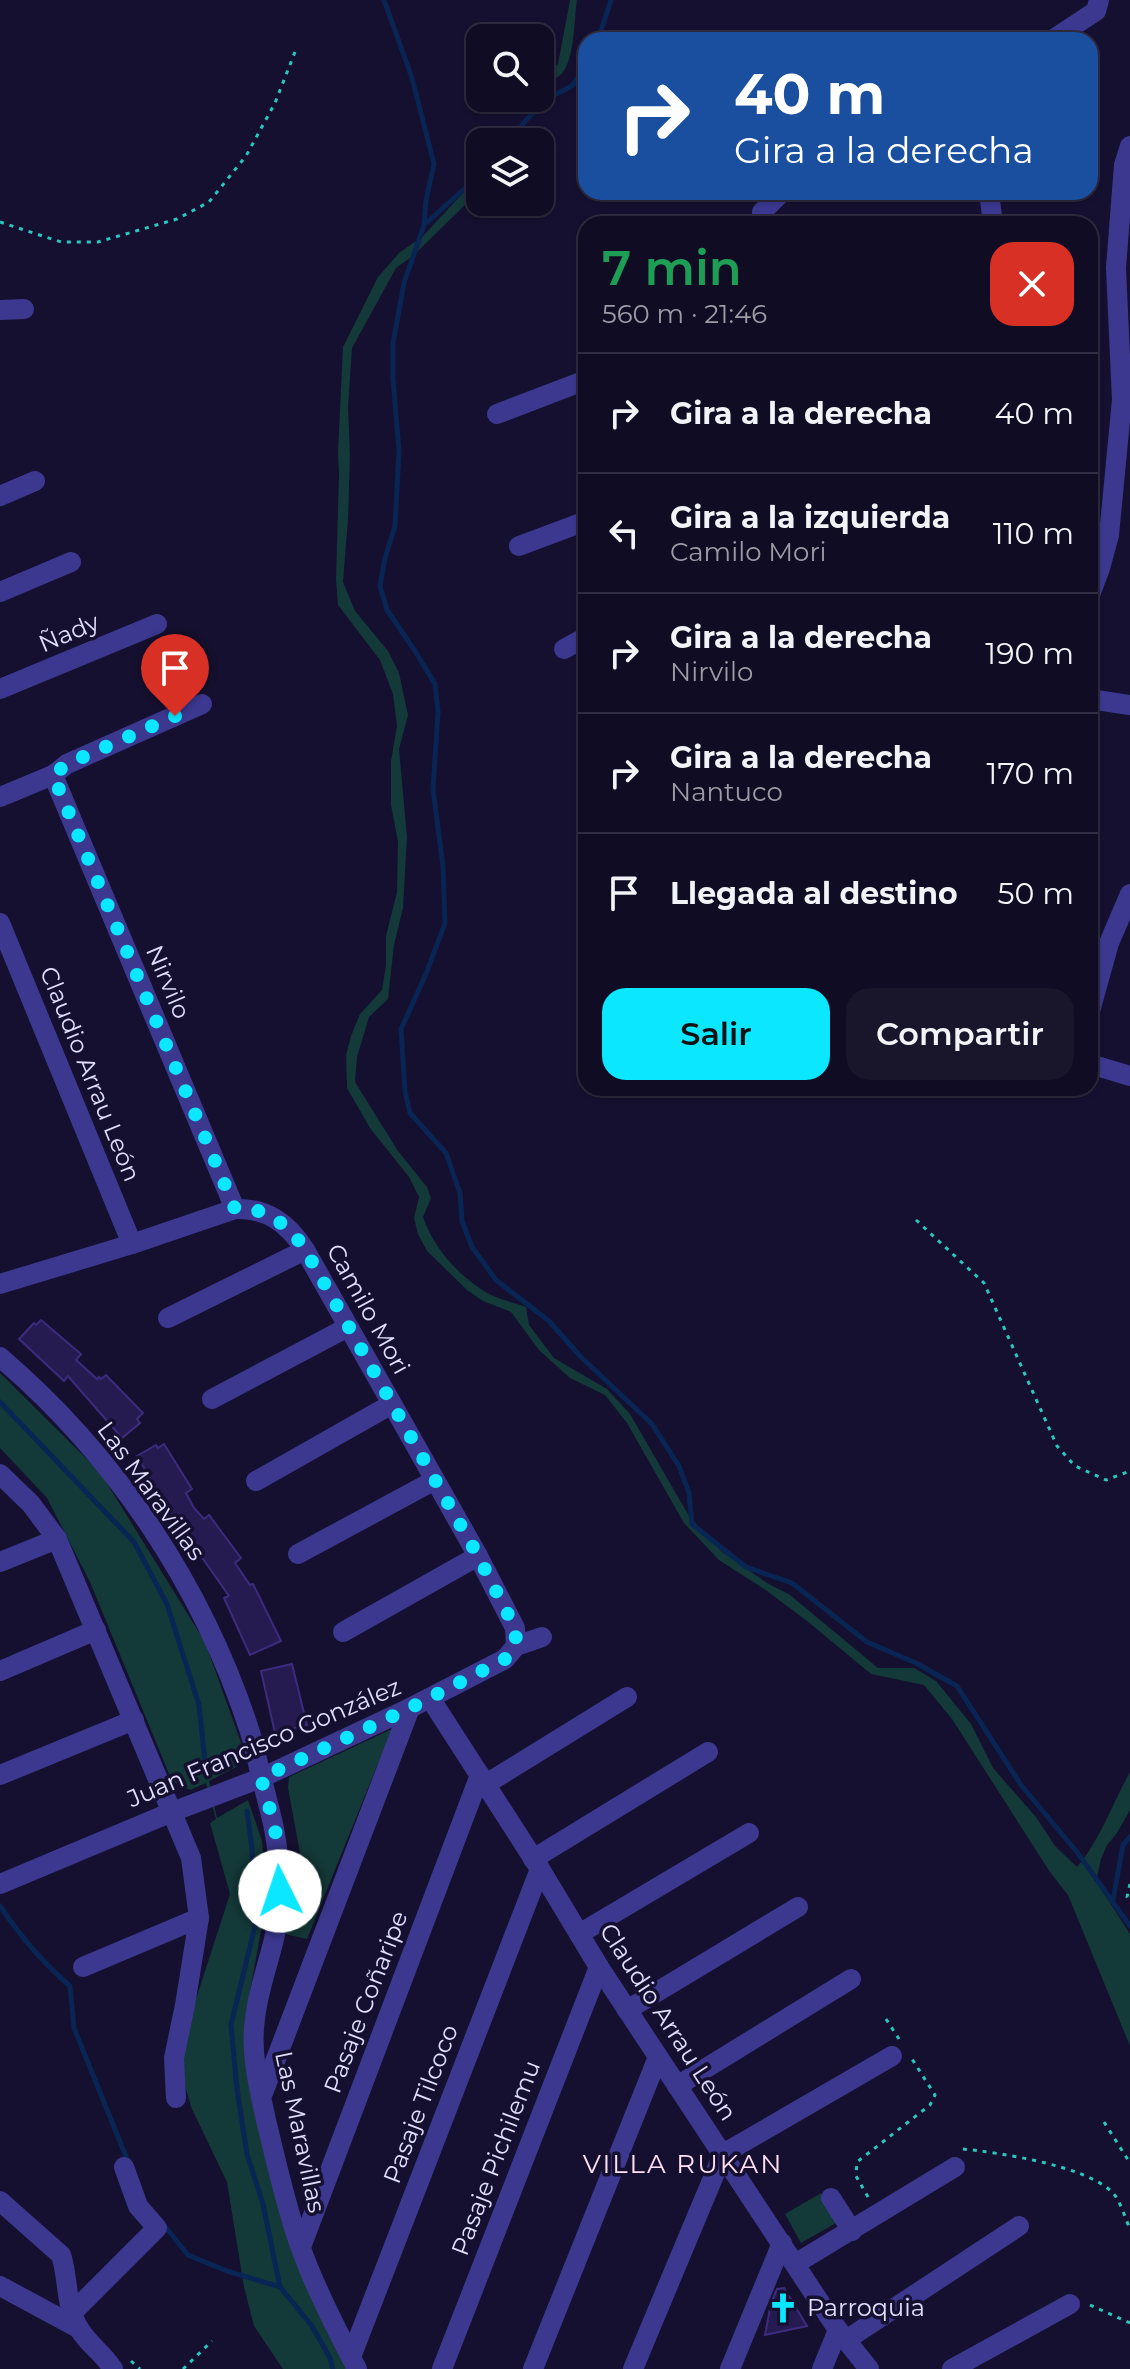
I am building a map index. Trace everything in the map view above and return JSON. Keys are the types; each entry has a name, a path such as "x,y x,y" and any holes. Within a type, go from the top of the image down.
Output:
{"street":[{"path":"1064,32 1096,11 1099,0"},
{"path":"1098,573 1109,535 1122,400 1116,268 1124,165 1130,146"},
{"path":"763,216 762,212 774,200"},
{"path":"0,310 24,309"},
{"path":"497,414 578,383"},
{"path":"0,496 35,481"},
{"path":"519,546 578,524"},
{"path":"0,592 71,562"},
{"name":"Ñady","path":"0,689 157,624"},
{"path":"564,649 578,641"},
{"path":"1098,700 1130,705"},
{"path":"0,797 202,704"},
{"name":"Nirvilo","path":"53,775 235,1209"},
{"path":"1098,982 1109,943 1130,894"},
{"name":"Claudio Arrau León","path":"0,923 132,1244"},
{"path":"1098,1066 1130,1076"},
{"name":"Camilo Mori","path":"0,1284 235,1209 250,1208 271,1214 305,1250 478,1556 515,1628 516,1646"},
{"path":"168,1318 305,1250"},
{"path":"212,1399 348,1327"},
{"name":"Las Maravillas","path":"0,1357 31,1383 92,1448 137,1507 194,1599 234,1687 250,1732 275,1827 280,1891 276,1928 254,2019 254,2046 261,2097 284,2195 301,2247 354,2363"},
{"path":"256,1481 392,1404"},
{"path":"0,1474 31,1504 57,1539 191,1858 199,1918 174,2058 176,2098"},
{"path":"298,1554 435,1480"},
{"path":"0,1562 57,1539"},
{"path":"343,1632 478,1556"},
{"path":"0,1671 96,1630"},
{"name":"Juan Francisco González","path":"0,1884 261,1778 430,1698 505,1659 516,1646 542,1637"},
{"path":"483,1780 627,1697"},
{"name":"Claudio Arrau León","path":"430,1698 627,2010 842,2335 869,2369"},
{"path":"261,2097 410,1708"},
{"path":"0,1775 134,1720"},
{"path":"536,1864 708,1752"},
{"name":"Pasaje Coñaripe","path":"301,2247 483,1780"},
{"path":"579,1934 749,1833"},
{"name":"Pasaje Tilcoco","path":"354,2363 536,1864"},
{"path":"627,2010 798,1907"},
{"path":"83,1967 199,1918"},
{"name":"Pasaje Pichilemu","path":"442,2369 599,1967"},
{"path":"677,2086 851,1979"},
{"path":"633,2369 723,2154 902,2053"},
{"path":"533,2369 658,2057"},
{"path":"795,2264 852,2231 955,2158"},
{"path":"75,2320 157,2228 138,2206 124,2167"},
{"path":"831,2198 852,2231"},
{"path":"0,2201 61,2255 75,2320"},
{"path":"822,2369 842,2335 1019,2226"},
{"path":"730,2369 782,2243"},
{"path":"0,2286 75,2320 113,2369"},
{"path":"952,2369 1070,2304"}],"path":[{"path":"0,222 61,242 98,242 177,219 209,202 246,156 275,103 295,52"},
{"path":"916,1220 984,1283 1057,1446 1075,1466 1106,1480 1130,1471"},
{"path":"1130,1884 1127,1897 1130,1902"},
{"path":"868,2198 856,2176 857,2162 930,2105 935,2095 902,2053 886,2019"},
{"path":"1104,2122 1130,2163"},
{"path":"955,2158 1002,2153 1095,2180 1113,2192 1130,2229"},
{"path":"1070,2304 1094,2305 1130,2323"},
{"path":"183,2369 212,2341"}],"green space":[{"path":"570,0 577,0 568,62 564,71 554,78 554,67 558,64"},
{"path":"466,190 466,204 414,255 396,268 352,348 348,407 348,519 343,582 355,611 388,651 399,673 408,715 399,749 407,837 403,908 394,945 388,999 369,1017 357,1057 355,1082 398,1151 427,1187 431,1198 423,1217 433,1239 455,1268 489,1294 526,1307 529,1325 554,1358 607,1389 630,1414 689,1516 721,1551 790,1595 878,1668 914,1668 936,1681 971,1724 993,1768 1036,1817 1055,1846 1077,1867 1100,1833 1130,1772 1130,1810 1107,1845 1096,1881 1130,1934 1130,2046 1068,1895 952,1719 924,1685 871,1674 767,1591 719,1560 684,1523 627,1423 605,1395 570,1378 539,1350 511,1312 483,1301 467,1290 427,1251 414,1218 419,1197 409,1177 370,1128 347,1088 346,1055 351,1036 360,1014 382,990 386,936 397,892 398,842 391,805 391,761 397,726 393,694 380,660 338,605 338,452 343,347 378,277 399,253 423,236"},
{"path":"0,1373 100,1472 205,1642 244,1751 238,1766 209,1781 217,1818 248,1800 262,1841 267,1897 248,2003 257,2115 350,2369 283,2369 254,2326 244,2287 227,2182 191,2107 180,2067 194,2005 230,1894 210,1823 216,1819 206,1783 190,1790 172,1781 90,1582 47,1498 0,1448"},
{"path":"392,1729 307,1939 285,1934 300,1853 288,1788 289,1777"},
{"path":"821,2193 838,2222 801,2243 785,2214"}],"building":[{"path":"41,1320 81,1354 76,1360 97,1379 106,1375 143,1413 137,1419 140,1423 122,1438 68,1376 64,1381 19,1339"},
{"path":"164,1444 192,1489 186,1493 194,1508 204,1519 209,1515 241,1558 235,1563 250,1585 253,1584 281,1641 250,1655 224,1598 229,1596 168,1509 137,1456"},
{"path":"292,1664 307,1725 275,1733 261,1671"},
{"name":"Parroquia","path":"784,2288 807,2326 765,2335 771,2303 777,2289"}],"waterway":[{"path":"384,0 412,78 434,164 424,225 404,283 393,343 399,451 395,526 380,586 387,610 435,684 438,712 433,790 443,866 445,923 401,1029 405,1091 410,1113 446,1153 460,1193 462,1221 472,1247 496,1280 549,1321 580,1356 652,1424 679,1466 689,1493 692,1524 746,1567 792,1583 867,1642 916,1663 957,1686 1021,1785 1077,1852 1130,1926"},
{"path":"601,32 611,0"},
{"path":"520,128 552,96 572,86 578,77"},
{"path":"424,225 466,188"},
{"path":"0,1402 134,1542 167,1604 199,1705 205,1762"},
{"path":"247,1811 252,1848 255,1926 231,2025 247,2154 263,2204 280,2287 312,2326 333,2369"},
{"path":"1113,1900 1123,1845 1130,1837"},
{"path":"0,1906 32,1949 70,1986 74,2028 129,2164"},
{"path":"163,2224 188,2255 280,2287"}],"place":[{"name":"Parroquia","path":"783,2308"}],"district":[{"name":"VILLA RUKAN","path":"683,2164"}],"route":[{"path":"175,716 67,764 53,775 235,1209 250,1208 271,1214 302,1244 478,1556 515,1628 516,1637 516,1646 505,1659 261,1778 275,1827 280,1891"}]}
